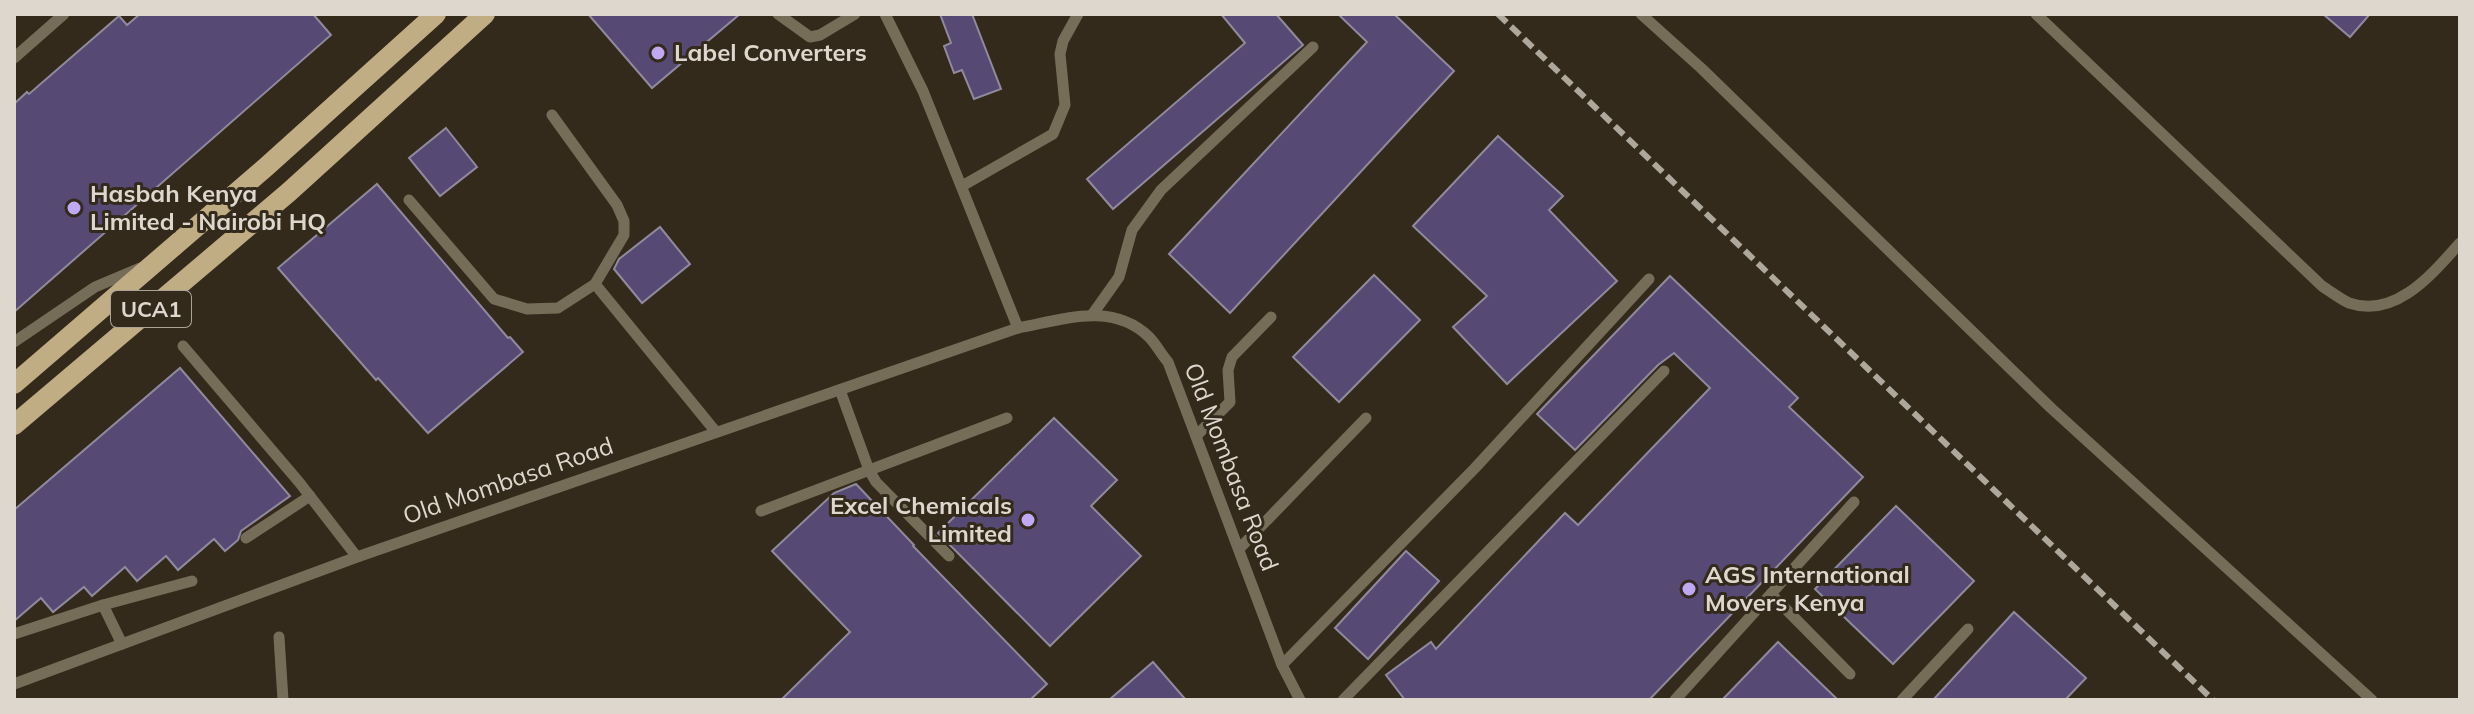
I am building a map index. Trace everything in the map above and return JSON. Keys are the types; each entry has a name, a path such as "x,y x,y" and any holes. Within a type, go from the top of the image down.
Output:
{"main road":[{"name":"UCA1","path":"14,384 266,167 436,14"},
{"name":"UCA1","path":"14,425 289,192 485,14"},
{"path":"266,167 289,192"}],"lane":[{"path":"14,58 64,14"},
{"path":"778,14 810,37 820,35 855,14"},
{"path":"885,14 923,91 1018,328"},
{"path":"962,186 1053,134 1065,105 1060,54 1063,41 1078,14"},
{"path":"1641,14 1701,68 2051,408 2372,700"},
{"path":"2036,14 2322,286 2350,303 2378,306 2402,298 2432,274 2460,243"},
{"path":"1092,315 1119,277 1132,230 1161,190 1313,47"},
{"path":"409,200 494,299 527,309 558,308 595,284 619,247 624,235 624,221 617,205 552,115"},
{"path":"14,342 95,287 160,259"},
{"path":"1282,665 1475,468 1649,279"},
{"path":"595,284 716,432"},
{"name":"Old Mombasa Road","path":"14,684 357,557 1018,328 1103,314 1126,322 1148,336 1168,362 1282,665 1300,700"},
{"path":"1196,436 1230,402 1228,370 1232,357 1271,317"},
{"path":"183,346 310,496 357,557"},
{"path":"1343,700 1664,371"},
{"path":"840,390 869,470 884,491 949,556"},
{"path":"761,511 1007,418"},
{"path":"1239,549 1366,418"},
{"path":"246,538 310,496"},
{"path":"1675,700 1854,502"},
{"path":"14,634 192,581"},
{"path":"1771,594 1850,674"},
{"path":"103,605 122,644"},
{"path":"1902,700 1968,629"},
{"path":"279,637 283,700"}],"building":[{"name":"Hasbah Kenya Limited - Nairobi HQ","path":"140,14 313,14 331,35 14,312 14,104 119,16 127,25"},
{"name":"Label Converters","path":"588,14 740,14 652,88"},
{"path":"940,14 972,14 1001,89 974,99 962,70 954,73 944,46 951,43"},
{"path":"1221,14 1276,14 1303,45 1113,209 1087,179 1245,43"},
{"path":"1338,14 1394,14 1454,71 1230,313 1169,254 1367,42"},
{"path":"2323,14 2370,14 2350,37"},
{"path":"446,128 477,167 440,196 409,158"},
{"path":"1498,136 1563,196 1549,210 1617,281 1507,384 1453,327 1487,296 1413,226"},
{"path":"377,184 523,352 428,433 378,378 376,380 278,268"},
{"path":"660,227 690,264 642,303 614,269 619,259"},
{"path":"1374,275 1420,320 1339,402 1293,357"},
{"path":"1670,276 1798,398 1789,407 1863,477 1649,700 1405,700 1386,675 1431,642 1436,649 1565,513 1578,525 1710,388 1674,353 1658,365 1575,450 1537,414"},
{"path":"180,368 290,496 241,531 238,540 225,551 214,539 178,570 166,556 137,581 125,567 92,596 84,587 53,612 41,598 14,621 14,510"},
{"name":"Excel Chemicals Limited","path":"1054,418 1117,480 1091,506 1141,556 1050,646 938,533"},
{"path":"856,484 1047,684 1030,700 781,700 850,632 772,551 834,493"},
{"path":"1896,506 1974,581 1893,664 1815,589"},
{"path":"1406,551 1439,581 1368,659 1335,628"},
{"path":"2014,612 2086,678 2065,700 1933,700"},
{"path":"1778,642 1838,700 1722,700"},
{"path":"1153,662 1186,700 1109,700"}],"railway":[{"path":"1498,14 2213,700"}],"place":[{"name":"Label Converters","path":"658,53"},
{"name":"Hasbah Kenya Limited - Nairobi HQ","path":"74,208"},
{"name":"Excel Chemicals Limited","path":"1028,520"},
{"name":"AGS International Movers Kenya","path":"1689,589"}]}
